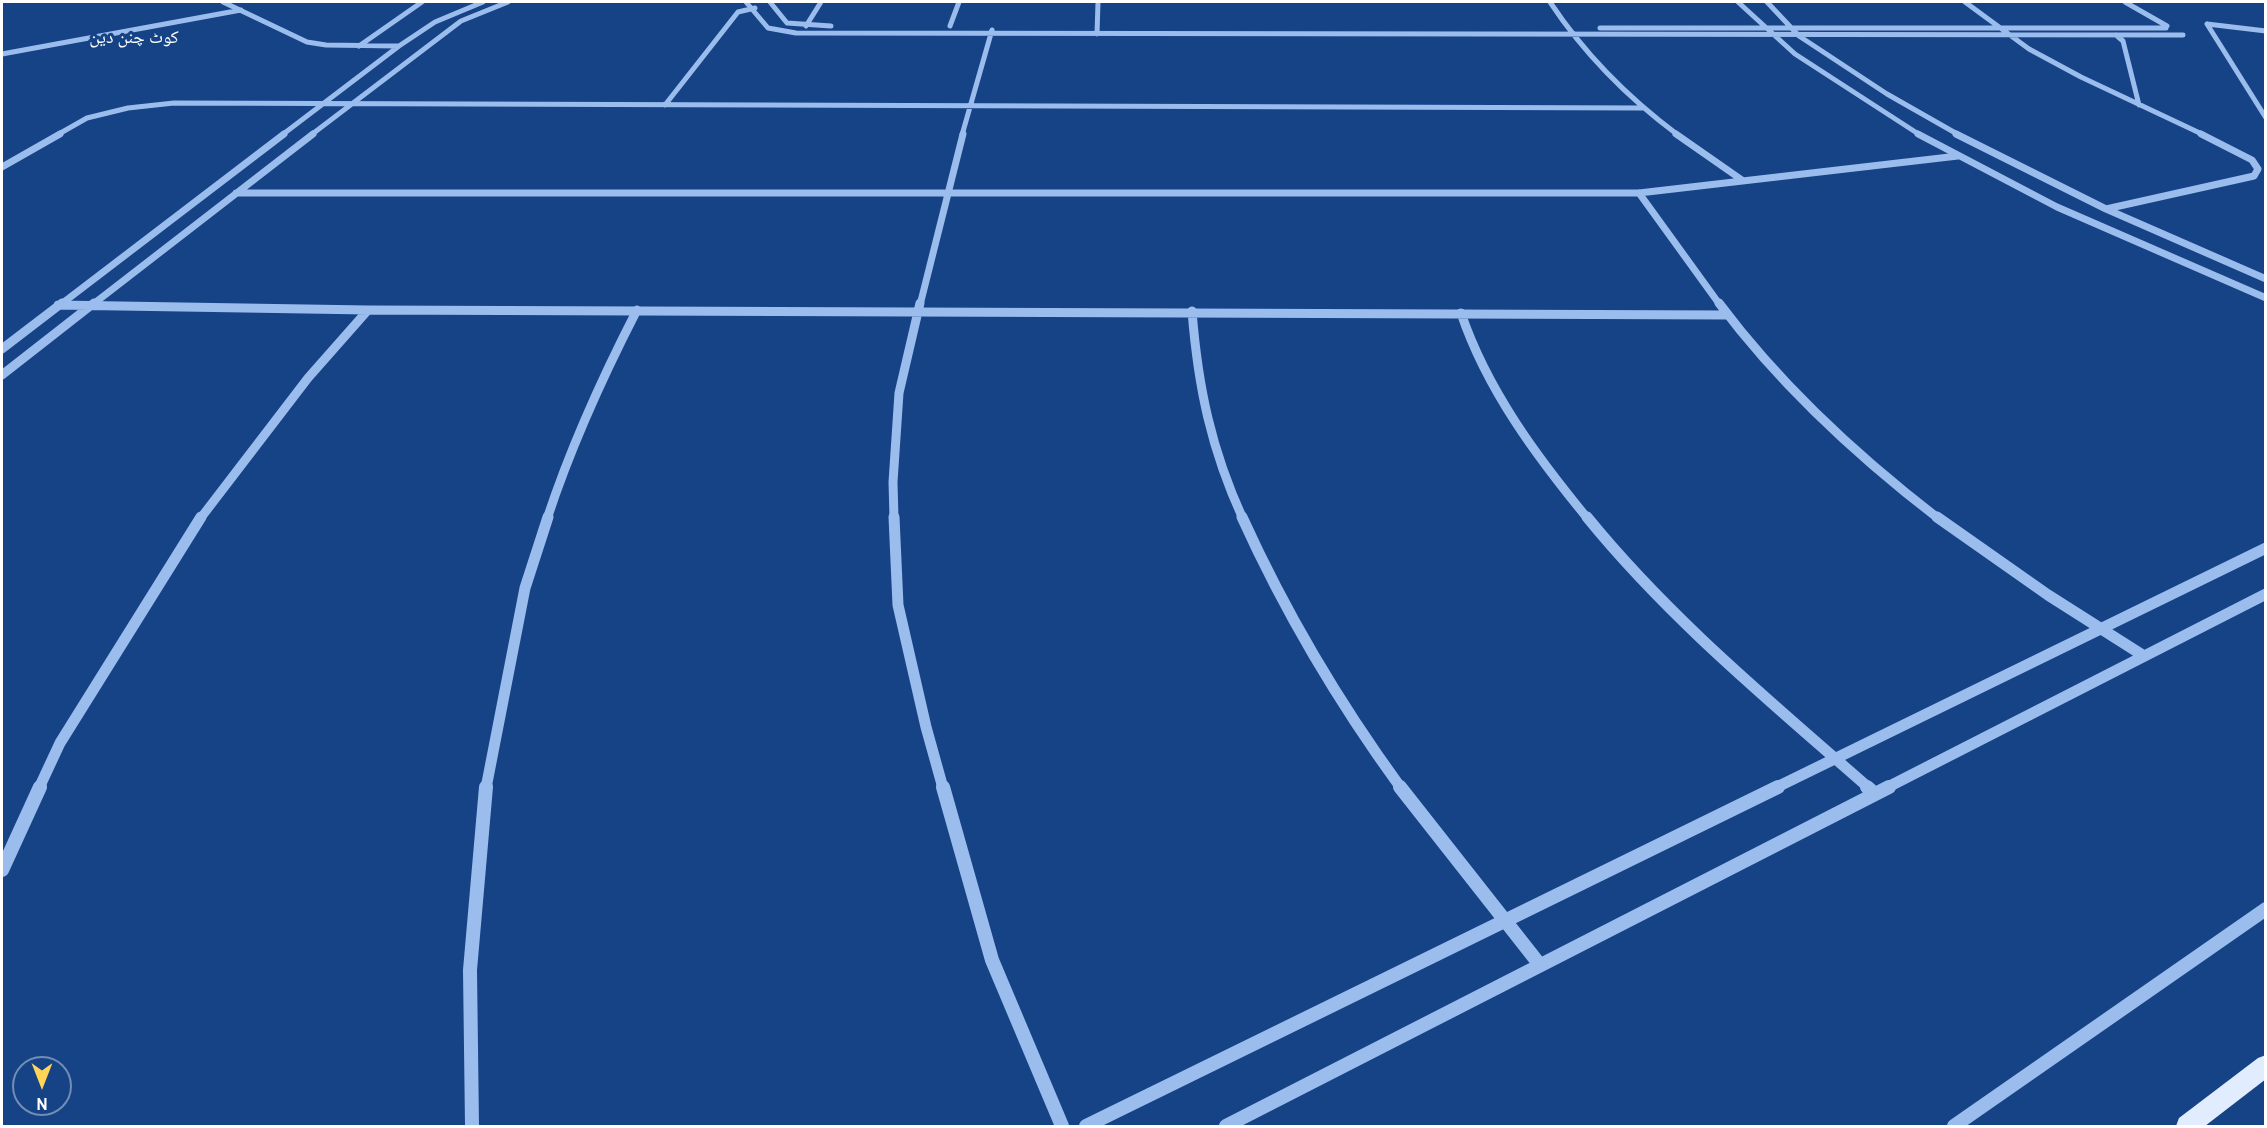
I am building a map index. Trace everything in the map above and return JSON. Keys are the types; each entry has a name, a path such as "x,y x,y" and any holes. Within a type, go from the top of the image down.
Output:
{"main road":[{"path":"2187,1126 2265,1065"}],"street":[{"path":"224,2 307,42 399,46"},
{"path":"359,46 422,2"},
{"path":"2,349 399,46 435,22 483,2"},
{"path":"2,375 461,21 508,2"},
{"path":"746,2 755,8 758,19 763,25 786,32 992,30 1771,36 2183,35 2125,2"},
{"path":"770,2 787,22 806,26 950,26 992,30"},
{"path":"806,26 821,2"},
{"path":"950,26 959,2"},
{"path":"1097,31 1098,2"},
{"path":"1550,2 1570,35 1642,108 1742,180"},
{"path":"1738,2 1771,36 1823,74 1901,125 2076,215 2265,298"},
{"path":"1767,2 1799,36 1887,94 1949,130 2106,209 2265,279"},
{"path":"1965,2 2010,36 2081,77 2235,150 2252,160 2258,169 2254,176 2106,209"},
{"path":"665,105 738,12 755,8"},
{"path":"2,54 241,10"},
{"path":"2265,31 2208,24 2265,118"},
{"path":"1097,31 1761,27 2170,28"},
{"path":"992,30 969,106 916,311 899,393 893,482 898,605 926,727 992,960 1062,1126"},
{"path":"2116,35 2123,41 2139,105"},
{"path":"2,167 87,118 128,108 174,104 1642,108"},
{"path":"236,193 1639,193 1958,156"},
{"path":"1639,193 1728,315 1782,380 1858,452 1985,554 2144,656"},
{"path":"58,305 368,310 1192,311 1728,315"},
{"path":"2,870 60,743 200,518 308,378 368,310"},
{"path":"471,1126 470,970 486,786 525,588 562,473 598,385 637,310"},
{"path":"1192,311 1196,364 1214,448 1264,571 1329,683 1413,804 1540,965"},
{"path":"1461,313 1465,327 1500,400 1554,476 1648,585 1733,670 1875,794"},
{"path":"1086,1126 2265,548"},
{"path":"1226,1126 2265,594"},
{"path":"1954,1126 2265,909"}],"district":[{"name":"کوٹ چنن دین","path":"134,39"}]}
